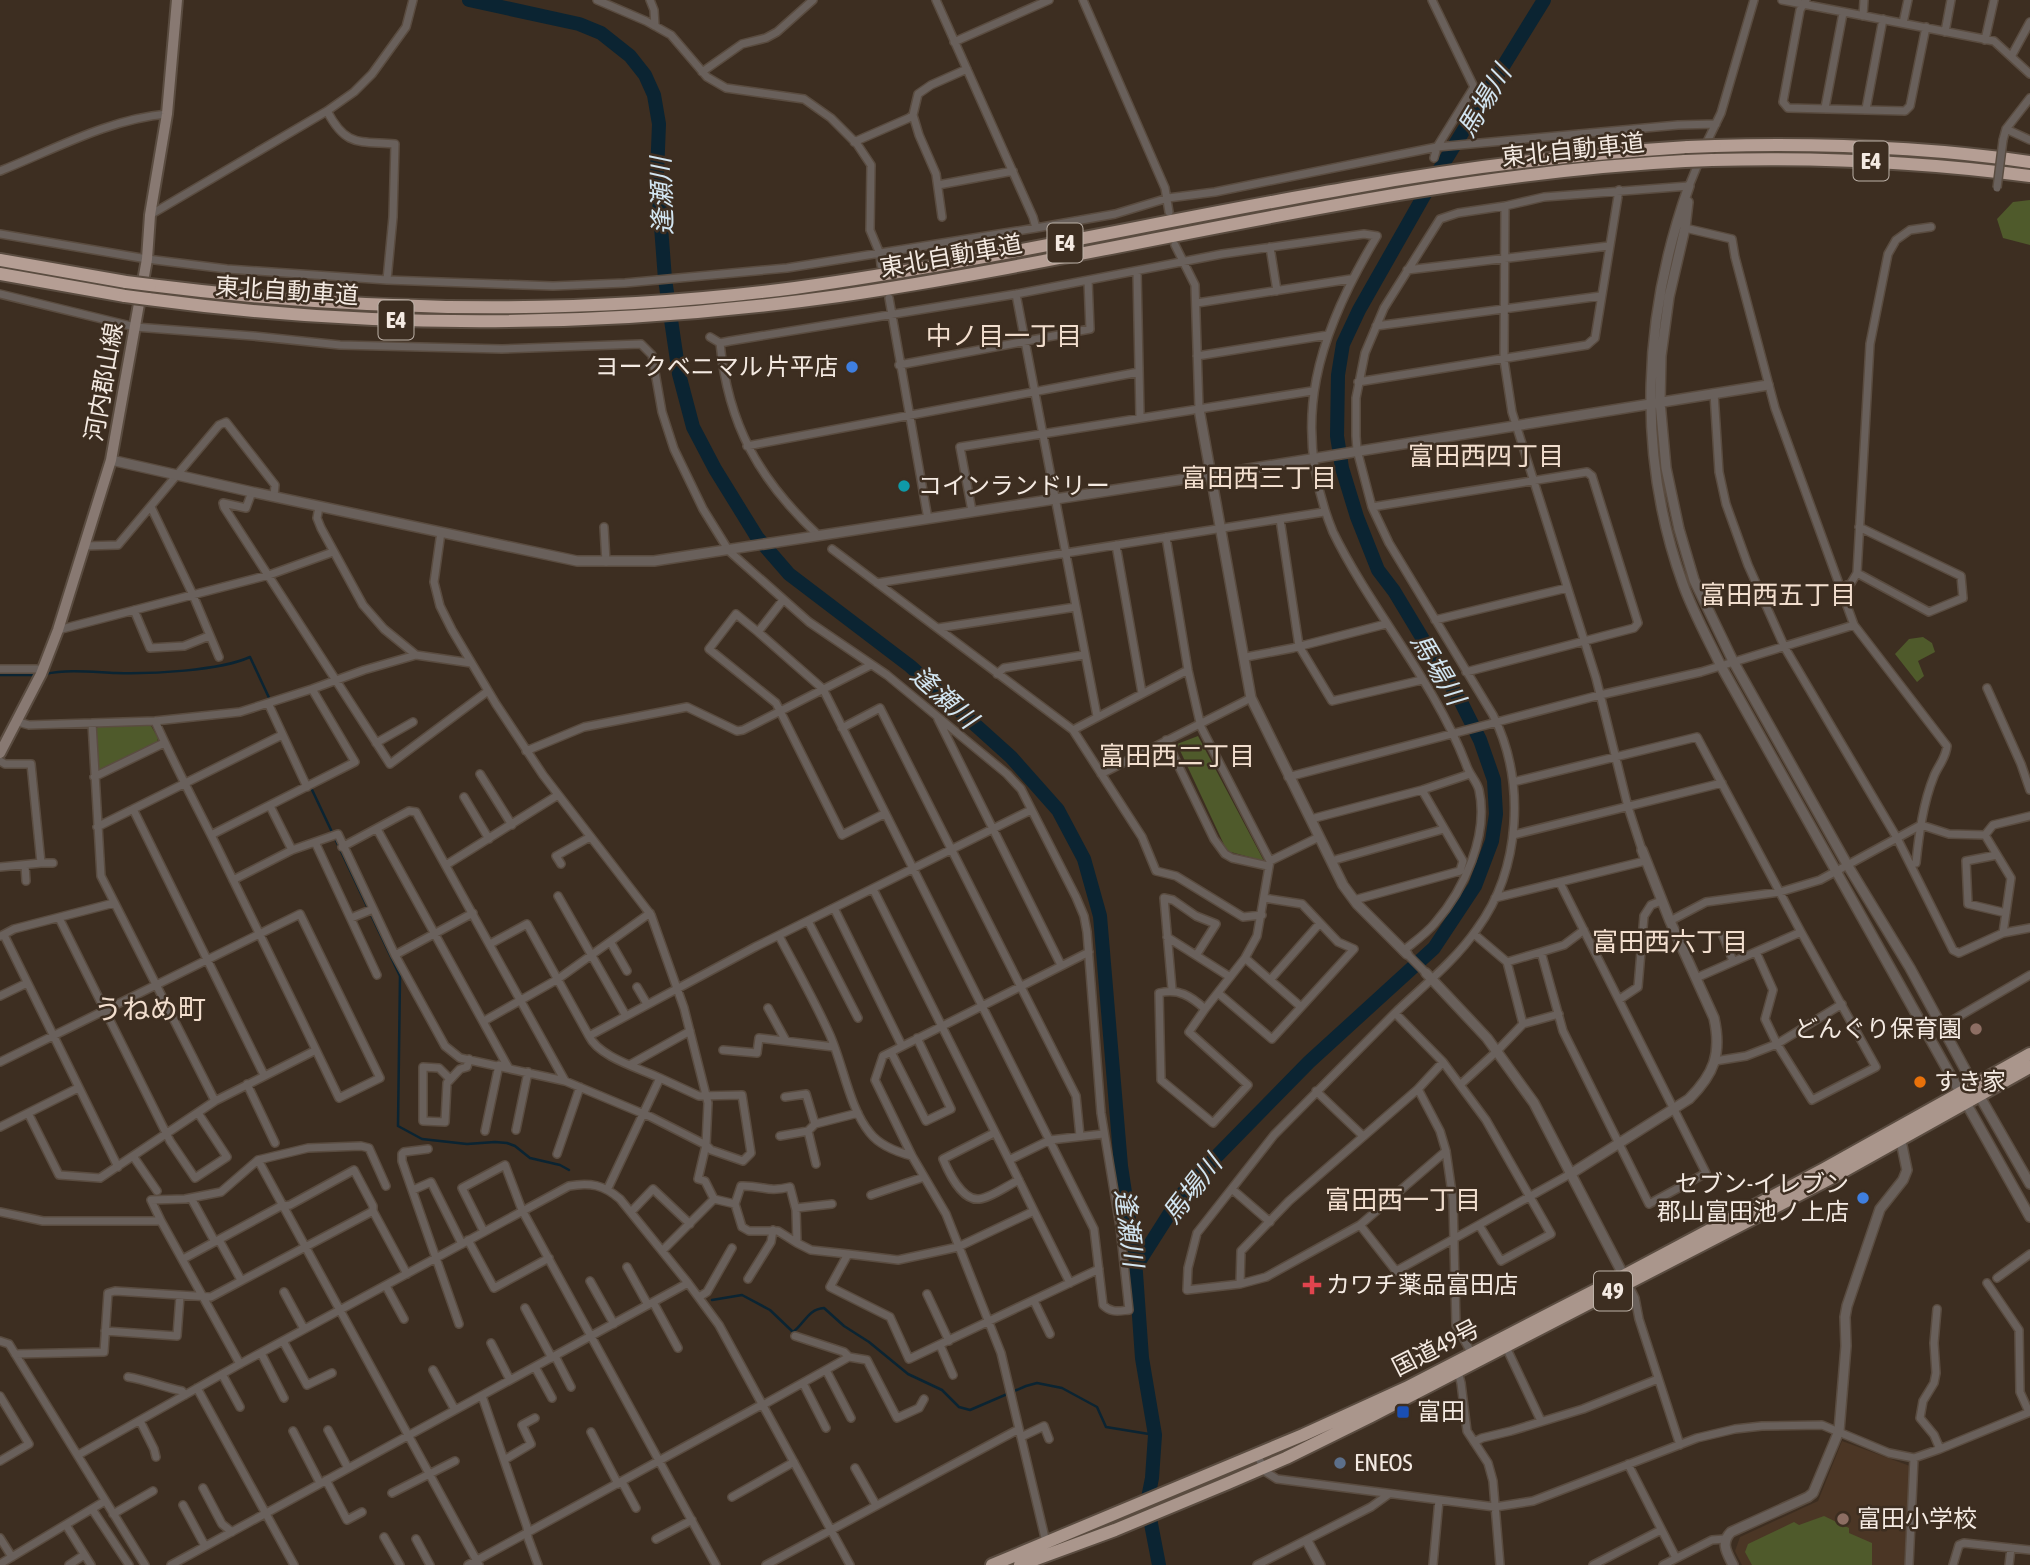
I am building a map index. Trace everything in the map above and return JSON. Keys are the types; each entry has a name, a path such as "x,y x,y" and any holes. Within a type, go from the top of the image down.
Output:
{"highway":[{"name":"東北自動車道","path":"0,260 126,282 283,299 410,306 533,307 641,302 710,297 917,270 1417,176 1584,154 1715,146 1864,146 2030,162"},
{"name":"東北自動車道","path":"0,274 125,296 281,313 411,321 534,321 645,316 713,311 920,283 1408,192 1587,168 1712,160 1857,160 1956,167 2030,176"},
{"name":"国道49号","path":"1976,1090 2030,1054"},
{"name":"国道49号","path":"992,1565 1187,1484 1260,1461 1458,1373 1961,1098 2030,1067"},
{"name":"国道49号","path":"1020,1565 1035,1562 1188,1499 1348,1416 1626,1279"}],"main road":[{"name":"河内郡山線","path":"0,753 41,674 58,630 111,460 147,259 150,215 167,114 177,0"}],"street":[{"path":"597,0 655,26 674,39 713,81 734,91 804,99 823,111 854,142 871,165 870,230 880,254 881,265"},
{"path":"650,0 655,26"},
{"path":"702,72 742,44 766,38 777,32 813,0"},
{"path":"936,0 1036,228"},
{"path":"954,42 1049,0"},
{"path":"1083,0 1165,187 1169,212"},
{"path":"1432,0 1474,87 1437,147 1434,158"},
{"path":"1754,0 1716,124 1707,139 1676,224 1659,294 1651,352 1658,484 1671,543 1683,584 1721,666 2030,1217"},
{"path":"1782,0 1804,2 1843,13 1994,41 2030,74"},
{"path":"1863,16 1864,0"},
{"path":"1903,23 1908,0"},
{"path":"1945,32 1951,0"},
{"path":"1985,40 1994,0"},
{"path":"150,215 327,111 354,92 372,74 406,27 412,2"},
{"path":"1804,2 1800,10 1783,102 1788,108 1905,111 1910,106 1926,27"},
{"path":"1825,108 1843,13"},
{"path":"1866,109 1883,19"},
{"path":"2012,55 2030,22"},
{"path":"942,217 938,185 913,115 918,94 931,85 967,69"},
{"path":"1997,188 2006,129 2030,98"},
{"path":"327,111 335,126 350,140 395,144 393,218 387,281"},
{"path":"0,171 120,122 167,114"},
{"path":"854,142 913,115"},
{"path":"0,234 147,259 227,269 387,281 553,286 625,284 787,268 1036,228 1115,214 1168,198 1215,192 1437,147 1678,125 1716,124"},
{"path":"2006,129 2030,140"},
{"path":"938,185 1013,171"},
{"path":"1446,1151 1360,1225 1266,1278 1187,1290 1188,1268 1197,1233 1273,1135 1429,976 1474,934 1494,898 1505,870 1513,835 1513,782 1506,752 1466,672 1389,542 1372,507 1356,450 1359,382 1365,353 1376,326 1407,270 1440,219 1458,213 1544,197 1689,186"},
{"path":"1689,186 1685,228 1669,297 1655,403 1679,528 1694,580 1733,661 1848,866 1910,968 2030,1184"},
{"path":"1359,382 1589,344 1595,338 1619,190"},
{"path":"1360,1225 1396,1271 1572,1172 1689,1099 1704,1084 1715,1060 1718,1036 1714,1018 1645,861 1628,807 1585,642 1515,425 1504,360 1505,206"},
{"path":"1841,588 1851,583 1857,573 1870,344 1888,254 1896,240 1910,230 1931,227"},
{"path":"1685,228 1732,239 1768,385 1854,625 1947,746 1934,777 1921,825 1916,863"},
{"path":"710,337 720,342 1016,294 1182,261 1364,234 1377,236 1351,279 1328,335 1312,391 1315,457 1324,512 1339,545 1386,624 1457,733 1470,774 1479,790 1480,815 1475,850 1466,874 1435,924 1405,953"},
{"path":"1175,245 1195,285 1199,409 1246,657 1251,698 1343,885 1354,900 1461,1008 1497,1051 1534,1103 1636,1298 1639,1319 1680,1445"},
{"path":"1407,270 1609,246"},
{"path":"1270,247 1277,290"},
{"path":"1138,271 1140,417"},
{"path":"1197,303 1351,279"},
{"path":"900,365 1090,329 1088,280"},
{"path":"0,294 135,327 378,348 502,349 641,344 652,355 662,412 674,449 703,509 731,550 809,622 872,665 936,715 1007,774 1021,789 1084,916 1103,1134 1120,1227 1129,1310 1108,1310 1102,1305 1094,1229 823,689 736,614 709,649 776,703 842,835 884,814"},
{"path":"1016,294 1097,716"},
{"path":"1376,326 1601,296"},
{"path":"888,298 928,519"},
{"path":"1197,356 1328,335"},
{"path":"720,342 726,383 747,446 777,493 819,536"},
{"path":"747,446 1139,372"},
{"path":"111,460 577,561 654,561 1768,385"},
{"path":"972,511 960,447 1312,391"},
{"path":"1714,393 1719,472 1726,505 1748,565 1785,648 1897,838 1953,950 1959,953 2003,933 2030,928"},
{"path":"85,546 118,545 219,425 226,422 275,485 274,496"},
{"path":"1372,507 1587,472 1592,476 1638,623 1633,628 1585,642 1466,672"},
{"path":"252,492 246,508 223,503 224,507 390,764 488,691"},
{"path":"151,507 219,657"},
{"path":"319,507 317,518 333,552 373,618 416,655"},
{"path":"877,583 1324,512"},
{"path":"1280,519 1299,646 1332,701 1422,680"},
{"path":"604,527 606,562"},
{"path":"1857,573 1929,611 1963,598 1961,576 1859,527"},
{"path":"441,532 434,582 440,606 471,663 526,751 650,913 677,988 708,1103 706,1145 698,1179 705,1181 715,1199 735,1204"},
{"path":"1166,537 1188,670 1200,723 1269,863 1257,936 1245,958 1189,1032 1248,1085 1213,1123 1161,1080 1158,993 1172,989 1193,998 1205,1009"},
{"path":"1116,545 1142,692"},
{"path":"832,549 1073,730 1142,837 1156,870 1176,876 1243,917 1262,915"},
{"path":"58,630 269,575 333,552"},
{"path":"1435,620 1567,588"},
{"path":"758,632 783,600"},
{"path":"938,628 1076,607"},
{"path":"135,610 150,648 184,646 209,636"},
{"path":"1246,657 1386,624"},
{"path":"1288,777 1721,666 1854,625"},
{"path":"18,722 29,725 155,721 240,712 416,655 471,663"},
{"path":"998,674 1004,668 1084,655"},
{"path":"526,751 584,727 687,707 737,731 872,665"},
{"path":"0,669 41,674"},
{"path":"1073,730 1188,670"},
{"path":"1987,688 2030,790"},
{"path":"211,835 355,762 312,689"},
{"path":"1101,774 1251,698"},
{"path":"271,702 282,735 307,787"},
{"path":"842,728 880,708 1076,1096 1080,1136"},
{"path":"936,715 1061,965"},
{"path":"0,1062 207,959 259,934 300,914 380,1078 339,1098 316,1050 259,934 211,835 164,743 155,721"},
{"path":"376,743 413,722"},
{"path":"92,723 99,871 215,1101"},
{"path":"97,827 282,735"},
{"path":"1513,782 1697,737 1876,1067 1812,1100 1777,1044 1765,1019 1773,990 1756,952"},
{"path":"1166,740 1214,839 1225,854 1232,858 1269,863 1319,836"},
{"path":"94,777 164,743"},
{"path":"0,761 5,764 31,764 41,863"},
{"path":"480,774 512,825"},
{"path":"1311,820 1470,774"},
{"path":"1513,835 1722,783"},
{"path":"1354,900 1461,871 1463,861 1422,790"},
{"path":"446,865 558,795"},
{"path":"464,797 489,839"},
{"path":"270,806 292,850"},
{"path":"133,809 264,1075"},
{"path":"589,1036 808,921 1031,810"},
{"path":"342,847 410,811 416,812 565,1081"},
{"path":"1985,835 1993,825 2030,816"},
{"path":"1670,921 1706,902 1780,892 1810,884 1921,825 1949,834 1985,835"},
{"path":"377,829 484,1021 504,1066 485,1131"},
{"path":"1331,862 1444,829"},
{"path":"233,880 292,850 338,834 395,955 445,1046 460,1058 565,1081 651,1117 711,1150 743,1161 751,1153 742,1095 698,1096 601,1051 593,1043 527,924 490,944"},
{"path":"1985,835 2011,878 2003,933"},
{"path":"561,864 556,856 590,837"},
{"path":"315,842 377,975"},
{"path":"1997,855 1966,861 1968,904 2006,913"},
{"path":"1494,898 1645,861"},
{"path":"0,867 53,863"},
{"path":"25,865 26,881"},
{"path":"1541,952 1563,1031 1649,1204 1706,1173 1560,883"},
{"path":"873,889 1070,1283"},
{"path":"558,896 626,1016"},
{"path":"1172,989 1164,898 1173,900 1195,916 1216,924 1197,954"},
{"path":"1218,993 1272,1039 1354,948 1338,942 1302,904 1264,898"},
{"path":"1619,999 1638,987 1644,916 1651,905 1661,901"},
{"path":"114,903 14,929 2,935 118,1167"},
{"path":"834,908 902,1046"},
{"path":"351,919 372,910"},
{"path":"395,955 472,913"},
{"path":"484,1021 558,979 650,913"},
{"path":"59,918 167,1134 195,1178 227,1157 198,1113"},
{"path":"808,921 858,1018"},
{"path":"1270,980 1320,923"},
{"path":"1507,962 1564,945 1584,929"},
{"path":"1696,978 1801,932"},
{"path":"1474,934 1507,962 1523,1024"},
{"path":"779,936 834,1047 867,1131 876,1140 912,1156"},
{"path":"1723,936 1734,961"},
{"path":"1167,937 1230,977"},
{"path":"611,943 627,971"},
{"path":"1046,1542 1001,1353 946,1214 912,1156 875,1080 883,1056 1089,952"},
{"path":"1245,958 1300,1006"},
{"path":"1951,1021 2030,975"},
{"path":"0,996 27,983"},
{"path":"637,987 647,1004"},
{"path":"1715,1060 1746,1056 1777,1044 1842,1004"},
{"path":"768,1008 786,1041"},
{"path":"1395,1013 1443,1062 1486,1119 1551,1234 1501,1261 1479,1225"},
{"path":"1461,1084 1523,1024 1559,1014"},
{"path":"631,1064 690,1031"},
{"path":"723,1050 757,1053 759,1038 834,1047"},
{"path":"891,1052 926,1121 951,1109 917,1038"},
{"path":"28,1114 59,1175 100,1178 215,1101 316,1050"},
{"path":"449,1078 439,1068 423,1068 423,1121 445,1122 449,1078 467,1067 469,1059"},
{"path":"1240,1284 1241,1251 1289,1201 1418,1089 1443,1062"},
{"path":"516,1130 528,1072"},
{"path":"608,1188 660,1078"},
{"path":"247,1084 275,1143"},
{"path":"557,1154 580,1087"},
{"path":"0,1127 78,1088"},
{"path":"1418,1089 1440,1131 1446,1151 1453,1200 1456,1325 1472,1354"},
{"path":"1316,1091 1362,1135"},
{"path":"785,1097 806,1094 816,1124"},
{"path":"780,1136 808,1131 816,1124 858,1113"},
{"path":"808,1131 816,1164"},
{"path":"994,1133 943,1159 953,1180 972,1198 980,1200 1019,1180"},
{"path":"1733,1565 1726,1550 1726,1539 1731,1532 1813,1493 1839,1431 1846,1346 1845,1317 1880,1209 1903,1180 1907,1170 1899,1133"},
{"path":"1009,1160 1050,1140 1103,1134"},
{"path":"240,1364 151,1200 191,1198 221,1192 258,1160 308,1148 369,1148 386,1186"},
{"path":"428,1149 402,1154 459,1324"},
{"path":"133,1156 157,1191"},
{"path":"258,1160 478,1563"},
{"path":"484,1232 462,1188 505,1166 522,1210 716,1565"},
{"path":"183,1259 354,1170 373,1212 407,1274"},
{"path":"871,1195 924,1177"},
{"path":"413,1190 431,1182 494,1288 549,1258"},
{"path":"78,1455 522,1210 569,1186 582,1184 608,1188 663,1251 719,1325 850,1565"},
{"path":"797,1243 796,1209 790,1187 774,1192 741,1186 735,1204 742,1227 749,1231 778,1231 797,1243 811,1250 898,1259 958,1247 1034,1211"},
{"path":"631,1212 653,1189 690,1224"},
{"path":"1233,1190 1270,1222"},
{"path":"191,1198 241,1280"},
{"path":"663,1251 715,1199"},
{"path":"796,1209 832,1204"},
{"path":"0,1212 43,1221 161,1221"},
{"path":"15,1354 104,1352 108,1293 115,1291 204,1298 373,1212"},
{"path":"748,1279 771,1242 774,1230"},
{"path":"699,1297 707,1292 732,1248"},
{"path":"848,1254 830,1287 890,1317 909,1359 1099,1269"},
{"path":"1997,1278 2030,1254"},
{"path":"627,1267 678,1348"},
{"path":"590,1281 614,1324"},
{"path":"171,1565 688,1283"},
{"path":"1260,1461 1269,1475 1276,1479 1495,1507 1533,1501 1680,1445 1735,1429 1822,1425 1889,1453 1914,1458 1940,1450 2030,1412 2020,1392 2019,1330 1987,1283"},
{"path":"386,1286 404,1319"},
{"path":"284,1292 304,1329"},
{"path":"927,1294 949,1341"},
{"path":"105,1331 177,1336 180,1296"},
{"path":"1034,1301 1051,1334"},
{"path":"525,1308 571,1387"},
{"path":"1937,1309 1934,1343 1936,1374 1934,1383 1923,1401 1920,1418 1934,1435 1940,1450"},
{"path":"794,1336 844,1352 849,1357 867,1360 897,1418 919,1408 924,1399"},
{"path":"0,1341 9,1344 145,1565"},
{"path":"283,1341 307,1385 332,1373"},
{"path":"491,1343 510,1380"},
{"path":"940,1345 953,1375"},
{"path":"1506,1348 1541,1421"},
{"path":"261,1353 284,1398"},
{"path":"468,1565 478,1563 527,1533 849,1357"},
{"path":"535,1367 552,1398"},
{"path":"433,1370 454,1410"},
{"path":"826,1370 850,1418"},
{"path":"1458,1373 1467,1431 1488,1463 1493,1481 1500,1565"},
{"path":"222,1374 240,1407"},
{"path":"128,1377 182,1391 185,1395"},
{"path":"1474,1442 1482,1437 1583,1409 1658,1379"},
{"path":"803,1383 826,1428"},
{"path":"197,1388 294,1565"},
{"path":"0,1396 29,1444 0,1461"},
{"path":"482,1396 538,1565"},
{"path":"504,1460 531,1444 522,1425 535,1418"},
{"path":"140,1421 156,1457"},
{"path":"766,1565 876,1505 1020,1433 1044,1426 1049,1439"},
{"path":"328,1430 348,1468"},
{"path":"293,1432 347,1520 362,1512"},
{"path":"591,1432 636,1508"},
{"path":"1909,1565 1914,1458"},
{"path":"392,1493 455,1461"},
{"path":"732,1497 794,1462"},
{"path":"1628,1464 1676,1558"},
{"path":"855,1468 876,1505"},
{"path":"203,1488 222,1524 232,1531"},
{"path":"113,1514 153,1491"},
{"path":"1257,1565 1371,1507 1389,1494"},
{"path":"1433,1565 1439,1500"},
{"path":"0,1564 105,1501"},
{"path":"183,1505 205,1546"},
{"path":"92,1509 129,1565"},
{"path":"656,1539 692,1520"},
{"path":"66,1525 91,1565"},
{"path":"1593,1565 1661,1530"},
{"path":"384,1537 400,1565"},
{"path":"0,1538 12,1557"},
{"path":"416,1539 430,1565"},
{"path":"1662,1565 1712,1540 1726,1539"},
{"path":"1307,1541 1320,1565"},
{"path":"1953,1565 1961,1544 2030,1550"},
{"path":"2009,1565 2011,1548"},
{"path":"69,1565 84,1555"}],"shaded area":[{"name":"富田小学校","path":"1842,1441 1910,1466 1904,1565 1742,1565 1735,1551 1740,1537 1818,1501"}],"green space":[{"path":"2030,200 2030,245 2003,238 1997,219 2013,202"},
{"path":"1923,637 1932,643 1935,652 1918,661 1924,676 1917,682 1895,654 1909,639"},
{"path":"150,724 158,738 157,744 102,771 97,769 95,730 99,726"},
{"path":"1198,736 1264,861 1227,851 1177,744"},
{"path":"1824,1516 1849,1528 1849,1533 1872,1543 1872,1565 1752,1565 1745,1552 1748,1544 1794,1522 1799,1525"}],"waterway":[{"name":"逢瀬川","path":"469,0 579,24 601,33 630,56 645,75 654,95 659,124 657,174 665,279 679,374 693,427 715,469 757,537 789,574 910,666 1011,757 1058,810 1084,859 1100,916 1121,1166 1135,1259 1142,1358 1155,1435 1147,1503 1159,1565"},
{"name":"馬場川","path":"1135,1268 1182,1194 1212,1161 1309,1062 1434,948 1475,886 1492,841 1496,814 1494,780 1480,740 1462,704 1394,591 1378,570 1357,517 1342,468 1337,436 1338,375 1343,344 1359,310 1430,185 1544,0"},
{"path":"45,674 71,671 185,671 221,666 250,657 271,702"},
{"path":"0,675 35,675"},
{"path":"297,758 400,976 398,1126 422,1139 467,1144 507,1143 530,1158 560,1165 569,1170"},
{"path":"712,1300 742,1295 770,1310 793,1332 810,1314 824,1308 908,1374 942,1390 959,1407 970,1410 1037,1383 1062,1388 1097,1407 1106,1427 1155,1435"}],"place":[{"name":"ヨークベニマル 片平店","path":"852,367"},
{"name":"コインランドリー","path":"904,486"},
{"name":"どんぐり保育園","path":"1976,1029"},
{"name":"すき家","path":"1920,1082"},
{"name":"セブン-イレブン 郡山富田池ノ上店","path":"1863,1198"},
{"name":"カワチ薬品富田店","path":"1312,1285"},
{"name":"富田","path":"1403,1412"},
{"name":"ENEOS","path":"1340,1463"},
{"name":"富田小学校","path":"1843,1519"}],"district":[{"name":"中ノ目一丁目","path":"1004,336"},
{"name":"富田西四丁目","path":"1486,456"},
{"name":"富田西三丁目","path":"1259,478"},
{"name":"富田西五丁目","path":"1778,595"},
{"name":"富田西二丁目","path":"1177,756"},
{"name":"富田西六丁目","path":"1670,942"},
{"name":"うねめ町","path":"150,1009"},
{"name":"富田西一丁目","path":"1403,1200"}]}
